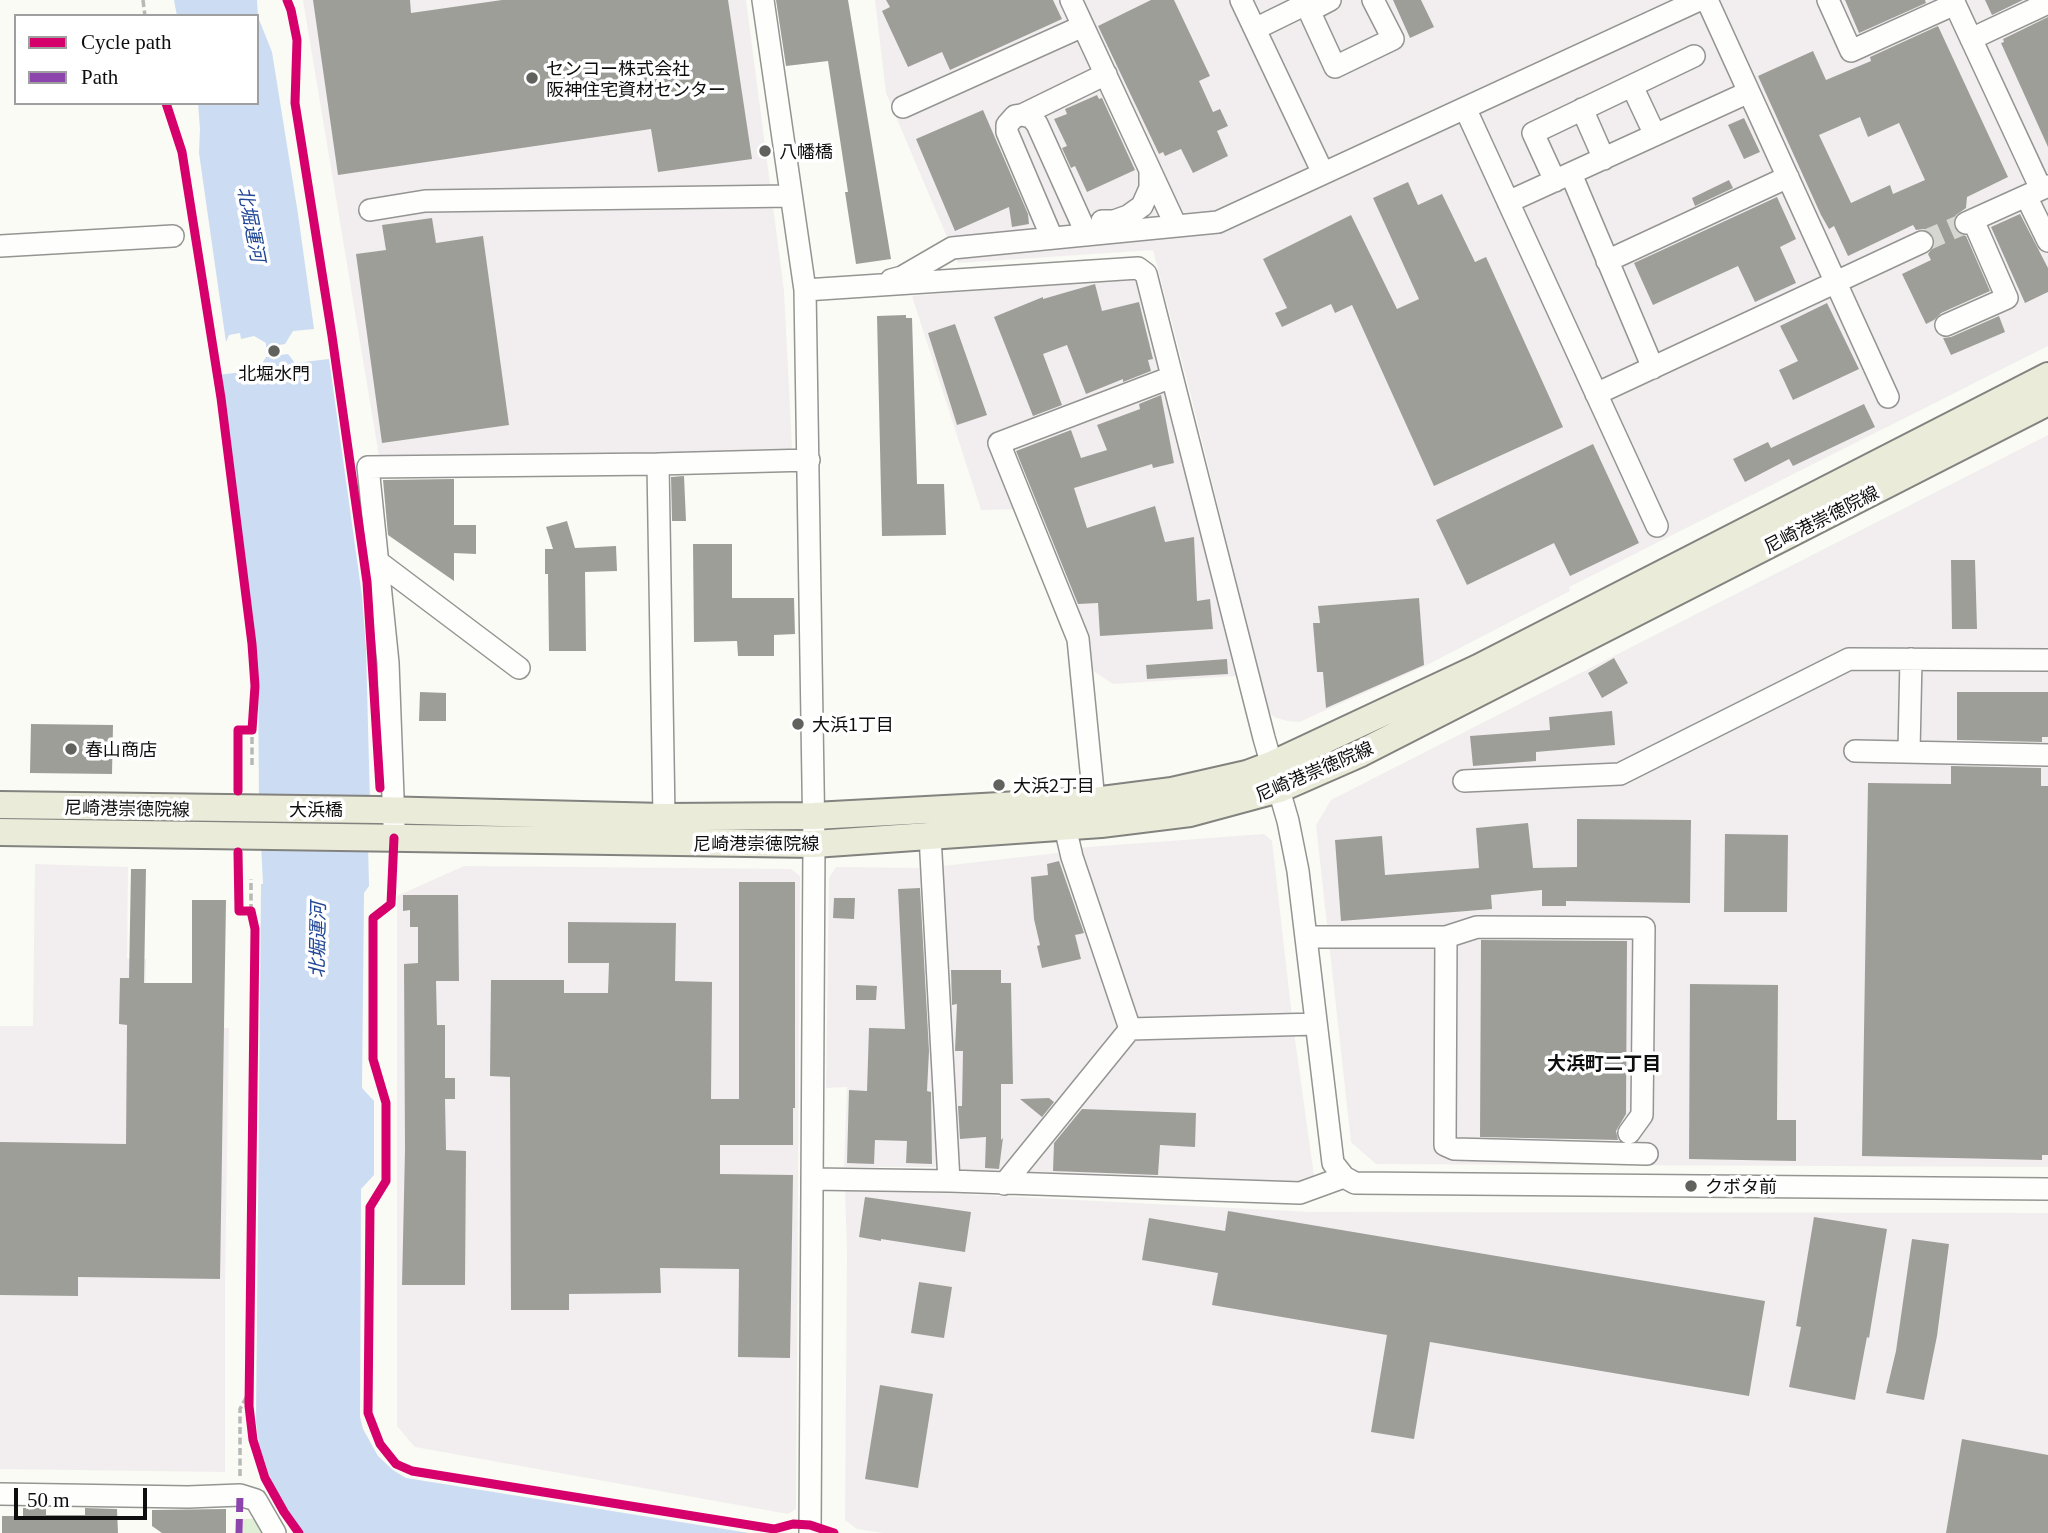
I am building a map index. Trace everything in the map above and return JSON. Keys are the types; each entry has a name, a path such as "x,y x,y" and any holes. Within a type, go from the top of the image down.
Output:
{"main road":[{"name":"尼崎港崇徳院線","path":"386,810 664,817 814,816 1094,801 1172,791 1247,774 1275,777 1478,668 2048,376"},
{"name":"尼崎港崇徳院線","path":"385,838 814,844 1139,821 1190,813 1275,777 1412,728 2048,402"},
{"name":"尼崎港崇徳院線","path":"0,805 246,800"},
{"name":"大浜橋","path":"246,800 386,810"},
{"name":"尼崎港崇徳院線","path":"0,832 246,845"},
{"name":"大浜橋","path":"246,845 385,838"}],"street":[{"path":"763,0 805,290 814,816 810,1529"},
{"path":"1071,0 1176,226"},
{"path":"1241,0 1323,173"},
{"path":"1309,10 1330,0"},
{"path":"1255,29 1306,4 1335,67 1393,39 1373,0"},
{"path":"865,287 902,276 952,248 1218,222 1699,0"},
{"path":"1707,0 1888,397"},
{"path":"1828,0 1851,51 1954,2 2038,190 2048,241"},
{"path":"1971,39 2048,3"},
{"path":"903,107 1083,26"},
{"path":"1653,368 1607,261 1563,177 1532,133 1694,56"},
{"path":"1052,238 1007,132 1010,120 1106,75"},
{"path":"1632,86 1655,135"},
{"path":"1508,202 1749,92"},
{"path":"1465,108 1657,526"},
{"path":"1582,109 1604,159"},
{"path":"1022,115 1031,117 1037,124 1087,235"},
{"path":"1074,206 1098,221 1114,221 1128,216 1142,206 1150,188 1150,170"},
{"path":"1607,261 1788,177"},
{"path":"1945,325 2007,298 1970,222 2038,190"},
{"path":"370,210 425,201 792,196"},
{"path":"0,246 173,236"},
{"path":"1596,394 1922,243"},
{"path":"805,290 1138,268 1146,274 1288,821 1298,871 1334,1163 1344,1177 1355,1183 2048,1189"},
{"path":"1094,801 1078,639 999,443 1172,377"},
{"path":"385,838 388,663 368,467 809,460"},
{"path":"657,464 664,817"},
{"path":"377,561 519,668"},
{"path":"1464,781 1620,774 1849,659 2048,660"},
{"path":"1909,751 1911,659"},
{"path":"1855,751 2048,755"},
{"path":"1065,827 1072,857 1130,1029"},
{"path":"930,836 949,1181"},
{"path":"1306,937 1446,937 1477,928 1644,928 1642,1115 1629,1133"},
{"path":"1446,937 1445,1144 1454,1149 1647,1154"},
{"path":"1004,1184 1130,1029 1317,1024"},
{"path":"812,1179 1300,1193 1344,1177"},
{"path":"0,1494 188,1497 240,1495 256,1500 283,1528"}],"path":[{"path":"286,0 291,10 297,40 295,103 351,473"},
{"path":"167,105 182,152 221,398 252,644 255,686 252,765"},
{"path":"246,800 238,730 253,730"},
{"path":"385,838 391,904 373,918 373,1059 386,1103 386,1181 370,1207 368,1413 380,1444 396,1464 412,1471 774,1529 793,1524 810,1529"},
{"path":"246,845 239,911 251,911"},
{"path":"251,879 254,929 249,1392 253,1440 265,1478 272,1490"},
{"path":"240,1481 240,1409 249,1392"},
{"path":"283,1528 299,1533"}],"shaded area":[{"path":"303,0 746,0 784,291 792,447 784,455 391,463 379,456"},
{"path":"875,0 2048,0 2048,346 1569,587 1570,591 1425,666 1299,722 1287,721 1274,717 1268,711 1153,250 958,263 886,93"},
{"path":"1132,277 1140,287 1162,374 991,439 1022,509 981,510 912,296"},
{"path":"1164,386 1237,676 1113,684 1089,668 1004,446"},
{"path":"2048,435 2048,1167 1376,1164 1351,1142 1316,825 1331,800"},
{"path":"1264,834 1272,841 1292,1017 1137,1026 1075,848"},
{"path":"1066,852 1128,1041 1294,1032 1314,1176 1308,1186 954,1172 934,867"},
{"path":"35,864 128,867 127,959 146,959 145,1026 229,1028 225,1472 0,1469 0,1026 33,1026"},
{"path":"464,866 791,869 800,876 796,1509 788,1514 415,1447 397,1426 397,896"},
{"path":"836,867 923,868 944,1167 844,1167 847,1087 826,1088 829,878"},
{"path":"845,1188 1310,1212 2048,1213 2048,1533 883,1533 857,1529 845,1520"}],"green space":[{"path":"243,1519 257,1519 265,1533 243,1533"}],"water":[{"path":"174,0 257,0 258,14 177,14"},
{"name":"北堀運河","path":"259,20 272,52 314,329 293,331 285,344 266,347 266,343 254,336 241,339 240,333 229,335 226,342 199,153 198,105 259,105"},
{"name":"北堀運河","path":"288,354 295,363 329,359 362,596 366,649 370,803 367,804 369,886 364,893 362,1088 374,1101 374,1175 361,1189 360,1417 363,1429 378,1456 406,1478 749,1533 301,1533 279,1498 268,1472 259,1444 256,1422 263,884 258,672 253,617 218,375 258,370 266,357"}],"building":[{"name":"センコー株式会社 阪神住宅資材センター","path":"313,0 410,0 411,13 502,0 728,0 752,159 658,172 651,129 338,175"},
{"path":"776,0 848,0 891,259 856,264 828,61 786,66"},
{"path":"886,0 1053,0 1062,19 950,70 942,52 908,67 882,11 890,7"},
{"path":"1151,0 1174,0 1210,76 1199,81 1213,112 1220,109 1228,126 1217,131 1228,156 1193,173 1181,149 1165,156 1163,152 1159,154 1098,26"},
{"path":"1393,0 1421,0 1434,27 1410,38"},
{"path":"1845,0 1925,0 1926,3 1859,33"},
{"path":"1985,0 2023,0 1992,15"},
{"path":"2048,17 2048,147 2001,43 2004,42 2003,39"},
{"path":"1938,26 2008,177 1967,197 1966,208 1956,215 1953,221 1958,233 1966,236 1990,291 1941,313 1926,324 1902,274 1931,260 1928,254 1935,244 1934,236 1924,229 1916,230 1913,225 1848,256 1834,226 1829,229 1821,215 1758,76 1813,51 1826,80 1871,61 1870,57","holes":["1860,117 1868,137 1899,123 1925,180 1893,194 1890,185 1851,203 1819,135"]},
{"path":"1097,95 1099,99 1102,98 1135,170 1087,192 1075,166 1071,168 1062,148 1067,146 1054,119 1067,114 1065,109"},
{"path":"983,110 1028,214 1029,224 1012,227 1009,207 955,231 916,139"},
{"path":"1744,118 1760,152 1744,159 1728,125"},
{"path":"1729,180 1733,188 1695,206 1692,198"},
{"path":"1408,182 1418,205 1442,194 1475,262 1486,257 1563,427 1434,486 1352,305 1335,313 1331,304 1282,327 1275,313 1287,308 1263,259 1351,215 1397,309 1419,299 1373,198"},
{"path":"1777,197 1796,239 1780,247 1796,283 1755,302 1738,266 1653,305 1634,263"},
{"path":"2020,214 2048,268 2048,292 2025,303 1991,227"},
{"path":"432,218 436,243 483,236 509,425 382,443 356,254 386,250 382,225"},
{"path":"1095,284 1102,311 1139,302 1153,359 1148,360 1151,371 1086,394 1067,345 1043,354 1062,405 1033,416 994,317 1043,297"},
{"path":"1827,303 1859,369 1793,400 1779,370 1798,361 1780,326"},
{"path":"906,315 906,318 912,318 917,484 944,484 946,535 882,536 877,316"},
{"path":"1999,316 2005,332 1951,355 1943,338"},
{"path":"955,324 987,415 957,425 928,333"},
{"path":"1161,395 1174,463 1153,468 1152,464 1074,488 1087,528 1155,506 1165,542 1194,537 1197,601 1210,599 1213,629 1100,636 1098,603 1078,604 1016,451 1071,430 1081,458 1107,450 1097,425 1140,409 1139,404"},
{"path":"1864,404 1875,427 1793,466 1789,459 1745,482 1733,459 1768,442 1771,448"},
{"path":"1593,444 1639,543 1570,576 1554,543 1467,585 1436,520"},
{"path":"684,476 686,521 672,521 671,477"},
{"path":"454,479 454,525 476,525 476,554 454,553 454,581 388,535 383,480"},
{"path":"567,521 575,548 616,546 617,571 585,572 586,651 549,651 545,549 553,549 546,527"},
{"path":"693,544 732,544 732,598 794,598 795,634 774,635 774,656 738,656 737,641 694,642"},
{"path":"1951,560 1975,560 1977,629 1952,629"},
{"path":"1419,598 1424,665 1326,708 1323,672 1317,672 1313,623 1320,623 1318,606"},
{"path":"1614,658 1628,683 1602,698 1588,673"},
{"path":"1227,659 1228,674 1147,679 1146,665"},
{"path":"420,692 446,693 446,721 419,721"},
{"path":"1957,692 2048,692 2048,737 2042,737 2042,742 1957,740"},
{"path":"1612,711 1615,745 1536,752 1536,761 1473,766 1470,736 1550,730 1549,717"},
{"name":"春山商店","path":"31,724 113,725 112,774 30,773"},
{"path":"1951,766 2041,768 2041,786 2048,786 2048,1155 2042,1155 2042,1160 1862,1156 1868,783 1951,784"},
{"path":"1577,819 1691,820 1690,903 1566,901 1566,906 1542,906 1542,890 1491,895 1492,909 1341,921 1335,840 1382,836 1385,875 1479,868 1476,828 1528,823 1533,868 1577,867"},
{"path":"1725,834 1788,835 1787,912 1724,912"},
{"path":"1059,861 1084,933 1075,935 1081,959 1042,968 1037,946 1040,945 1034,919 1031,877 1048,875 1047,864"},
{"path":"131,869 146,869 144,983 192,983 192,900 226,900 220,1279 78,1277 78,1296 0,1295 0,1142 126,1144 127,1025 119,1024 120,978 129,978"},
{"path":"739,882 795,882 793,1145 720,1145 720,1174 793,1175 790,1358 738,1357 739,1269 660,1268 661,1293 569,1294 569,1310 511,1310 510,1077 490,1076 491,980 564,980 564,993 608,993 609,963 568,963 568,922 676,923 675,981 712,982 711,1099 739,1099"},
{"path":"920,888 929,1051 927,1091 931,1092 932,1164 906,1163 907,1141 875,1140 874,1164 847,1163 849,1090 867,1091 869,1028 905,1029 898,889"},
{"path":"403,895 458,895 459,981 436,981 437,1025 445,1025 445,1078 455,1078 455,1099 445,1099 446,1150 466,1151 465,1285 402,1285 405,1150 404,964 418,963 418,927 410,927 410,910 403,911"},
{"path":"834,898 855,898 854,919 833,918"},
{"path":"1481,940 1627,941 1626,1114 1616,1131 1618,1140 1480,1137"},
{"path":"951,970 1001,970 1001,983 1011,983 1013,1084 1001,1084 1001,1140 1003,1138 999,1169 985,1168 986,1137 960,1139 958,1106 962,1106 963,1051 955,1051 957,1004 952,1005"},
{"path":"1690,984 1778,985 1777,1120 1796,1120 1796,1161 1689,1159"},
{"path":"856,985 877,986 876,1000 856,1000"},
{"path":"1049,1098 1054,1102 1042,1117 1020,1099"},
{"path":"1082,1109 1196,1113 1195,1147 1160,1145 1158,1175 1053,1171 1054,1143"},
{"path":"865,1197 971,1212 965,1252 859,1237"},
{"path":"1228,1211 1765,1301 1749,1396 1430,1342 1414,1439 1371,1432 1387,1335 1212,1305 1218,1273 1142,1260 1149,1218 1225,1231"},
{"path":"1814,1217 1887,1229 1869,1338 1867,1337 1855,1400 1789,1387 1801,1327 1796,1326"},
{"path":"1912,1239 1949,1244 1937,1336 1924,1400 1886,1393 1896,1351"},
{"path":"919,1282 952,1287 944,1338 911,1333"},
{"path":"880,1385 933,1394 918,1488 865,1479"},
{"path":"1962,1439 2048,1455 2048,1533 1946,1533"},
{"path":"23,1508 46,1508 46,1515 85,1515 85,1508 117,1509 118,1533 2,1533 2,1516 23,1516"},
{"path":"226,1509 226,1533 162,1533 152,1526 152,1510"}],"tunnel":[{"path":"1922,242 1966,223"}],"marked path":[{"path":"239,1533 240,1495"}],"cycle path":[{"path":"287,0 297,40 295,103 367,582 380,788"},
{"path":"167,105 182,152 221,398 252,644 255,686 252,730 238,730 238,791"},
{"path":"394,838 391,904 373,918 373,1059 386,1103 386,1181 370,1207 368,1413 380,1444 396,1464 412,1471 774,1529 793,1524 810,1525 834,1533"},
{"path":"238,852 239,911 251,911 255,929 249,1406 253,1440 265,1478 299,1533"}],"place":[{"name":"センコー株式会社 阪神住宅資材センター","path":"532,78"},
{"name":"八幡橋","path":"765,151"},
{"name":"北堀水門","path":"274,351"},
{"name":"大浜1丁目","path":"798,724"},
{"name":"春山商店","path":"71,749"},
{"name":"大浜2丁目","path":"999,785"},
{"name":"クボタ前","path":"1691,1186"}],"district":[{"name":"大浜町二丁目","path":"1604,1063"}]}
